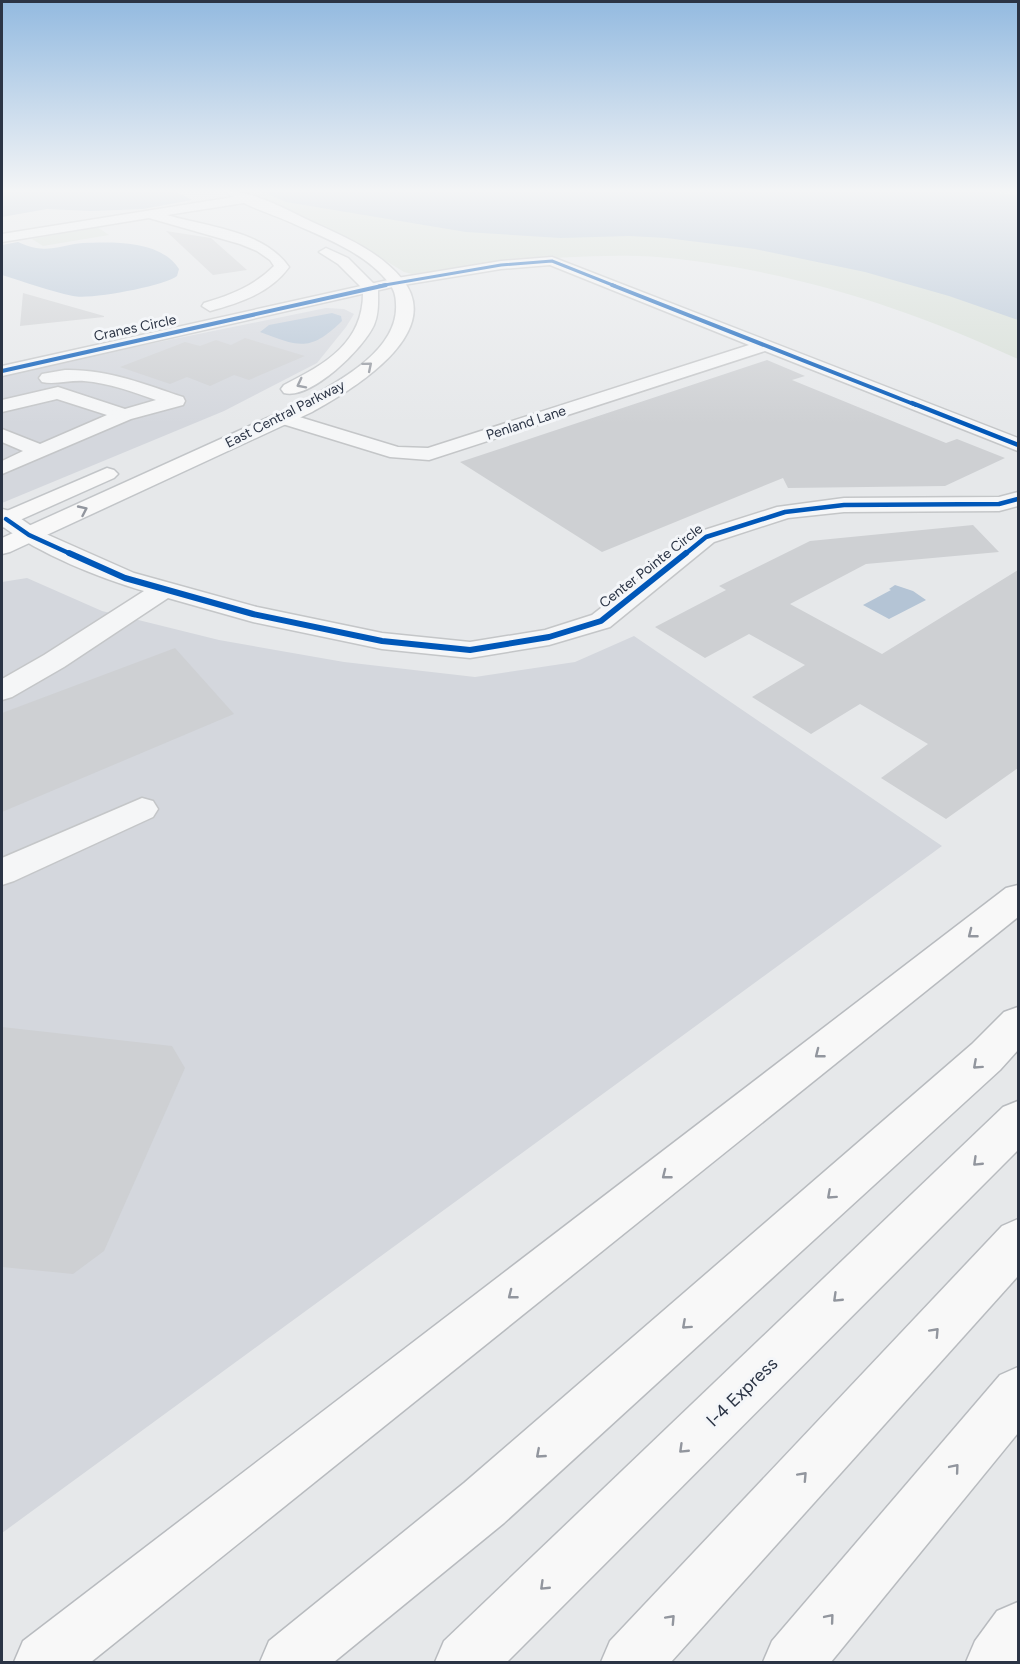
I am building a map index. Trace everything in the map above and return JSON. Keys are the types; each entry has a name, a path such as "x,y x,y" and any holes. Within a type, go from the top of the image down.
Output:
{"main road":[{"path":"350,269 370,291"},
{"path":"383,269 398,286"},
{"name":"East Central Parkway","path":"2,547 283,418 349,382 389,348 400,329 406,308 398,286"},
{"name":"East Central Parkway","path":"274,397 312,378 336,362 352,346 366,329 371,313 370,291"},
{"path":"3,519 127,465"},
{"path":"44,1662 1018,898"},
{"path":"290,1662 484,1503 986,1057 1018,1024"},
{"name":"I-4 Express","path":"465,1662 1018,1121"},
{"path":"632,1662 1018,1242"},
{"path":"793,1662 1018,1393"},
{"path":"996,1662 1018,1632"}],"street":[{"path":"192,311 243,297 273,277 281,269"},
{"path":"398,286 487,269"},
{"path":"571,269 834,372 844,387 868,398 932,411 1018,445"},
{"name":"Cranes Circle","path":"3,385 274,311 398,286"},
{"name":"Penland Lane","path":"283,418 397,453 429,454 766,345"},
{"path":"3,385 69,373 89,374 176,401"},
{"path":"3,385 58,393 124,415"},
{"path":"3,385 39,417"},
{"path":"2,468 124,415 176,401"},
{"path":"2,478 7,481 159,416 176,401"},
{"path":"59,425 80,434"},
{"path":"2,435 39,451"},
{"name":"Center Pointe Circle","path":"3,519 29,535 125,578 253,614 382,641 470,650 549,637 601,621 706,537 722,531 792,512 844,505 999,504 1018,499"},
{"path":"2,691 54,661 165,589"},
{"path":"2,872 142,809"}],"shaded area":[{"path":"399,269 453,269 412,274"},
{"path":"743,269 1018,269 1018,359 914,316 844,293"},
{"path":"326,308 344,309 354,314 317,363 224,411 2,503 2,374"},
{"path":"27,578 102,611 219,640 344,662 475,677 575,662 634,636 942,846 2,1533 2,582"}],"water":[{"path":"2,269 179,269 177,276 158,284 82,297 46,289 2,275"},
{"path":"849,269 1018,269 1018,320 949,296"},
{"path":"332,313 341,316 342,321 313,342 295,343 260,332 269,325"},
{"path":"895,585 913,591 926,600 889,619 863,605 891,590 889,589"}],"building":[{"path":"206,269 247,270 213,275"},
{"path":"23,293 104,316 104,317 20,326"},
{"path":"245,338 305,356 249,380 234,375 210,386 187,377 170,384 120,367 185,342 200,346 216,340 231,345"},
{"path":"767,360 805,376 792,380 946,443 957,439 1005,458 945,486 788,488 783,478 602,552 460,462"},
{"path":"973,525 999,552 866,564 790,604 882,654 1018,570 1018,768 946,819 881,778 928,744 860,704 811,734 752,697 805,665 749,634 705,658 655,627 726,590 719,586 810,541"},
{"path":"175,648 234,714 2,812 2,713"},
{"path":"2,1027 172,1046 185,1068 104,1251 73,1274 2,1267"}],"cycle path":[{"path":"2,371 397,282 479,269"},
{"path":"571,269 1018,445"},
{"path":"6,519 29,535 125,578 253,614 382,641 470,650 549,637 601,621 706,537 785,512 844,505 999,504 1018,499"}]}
